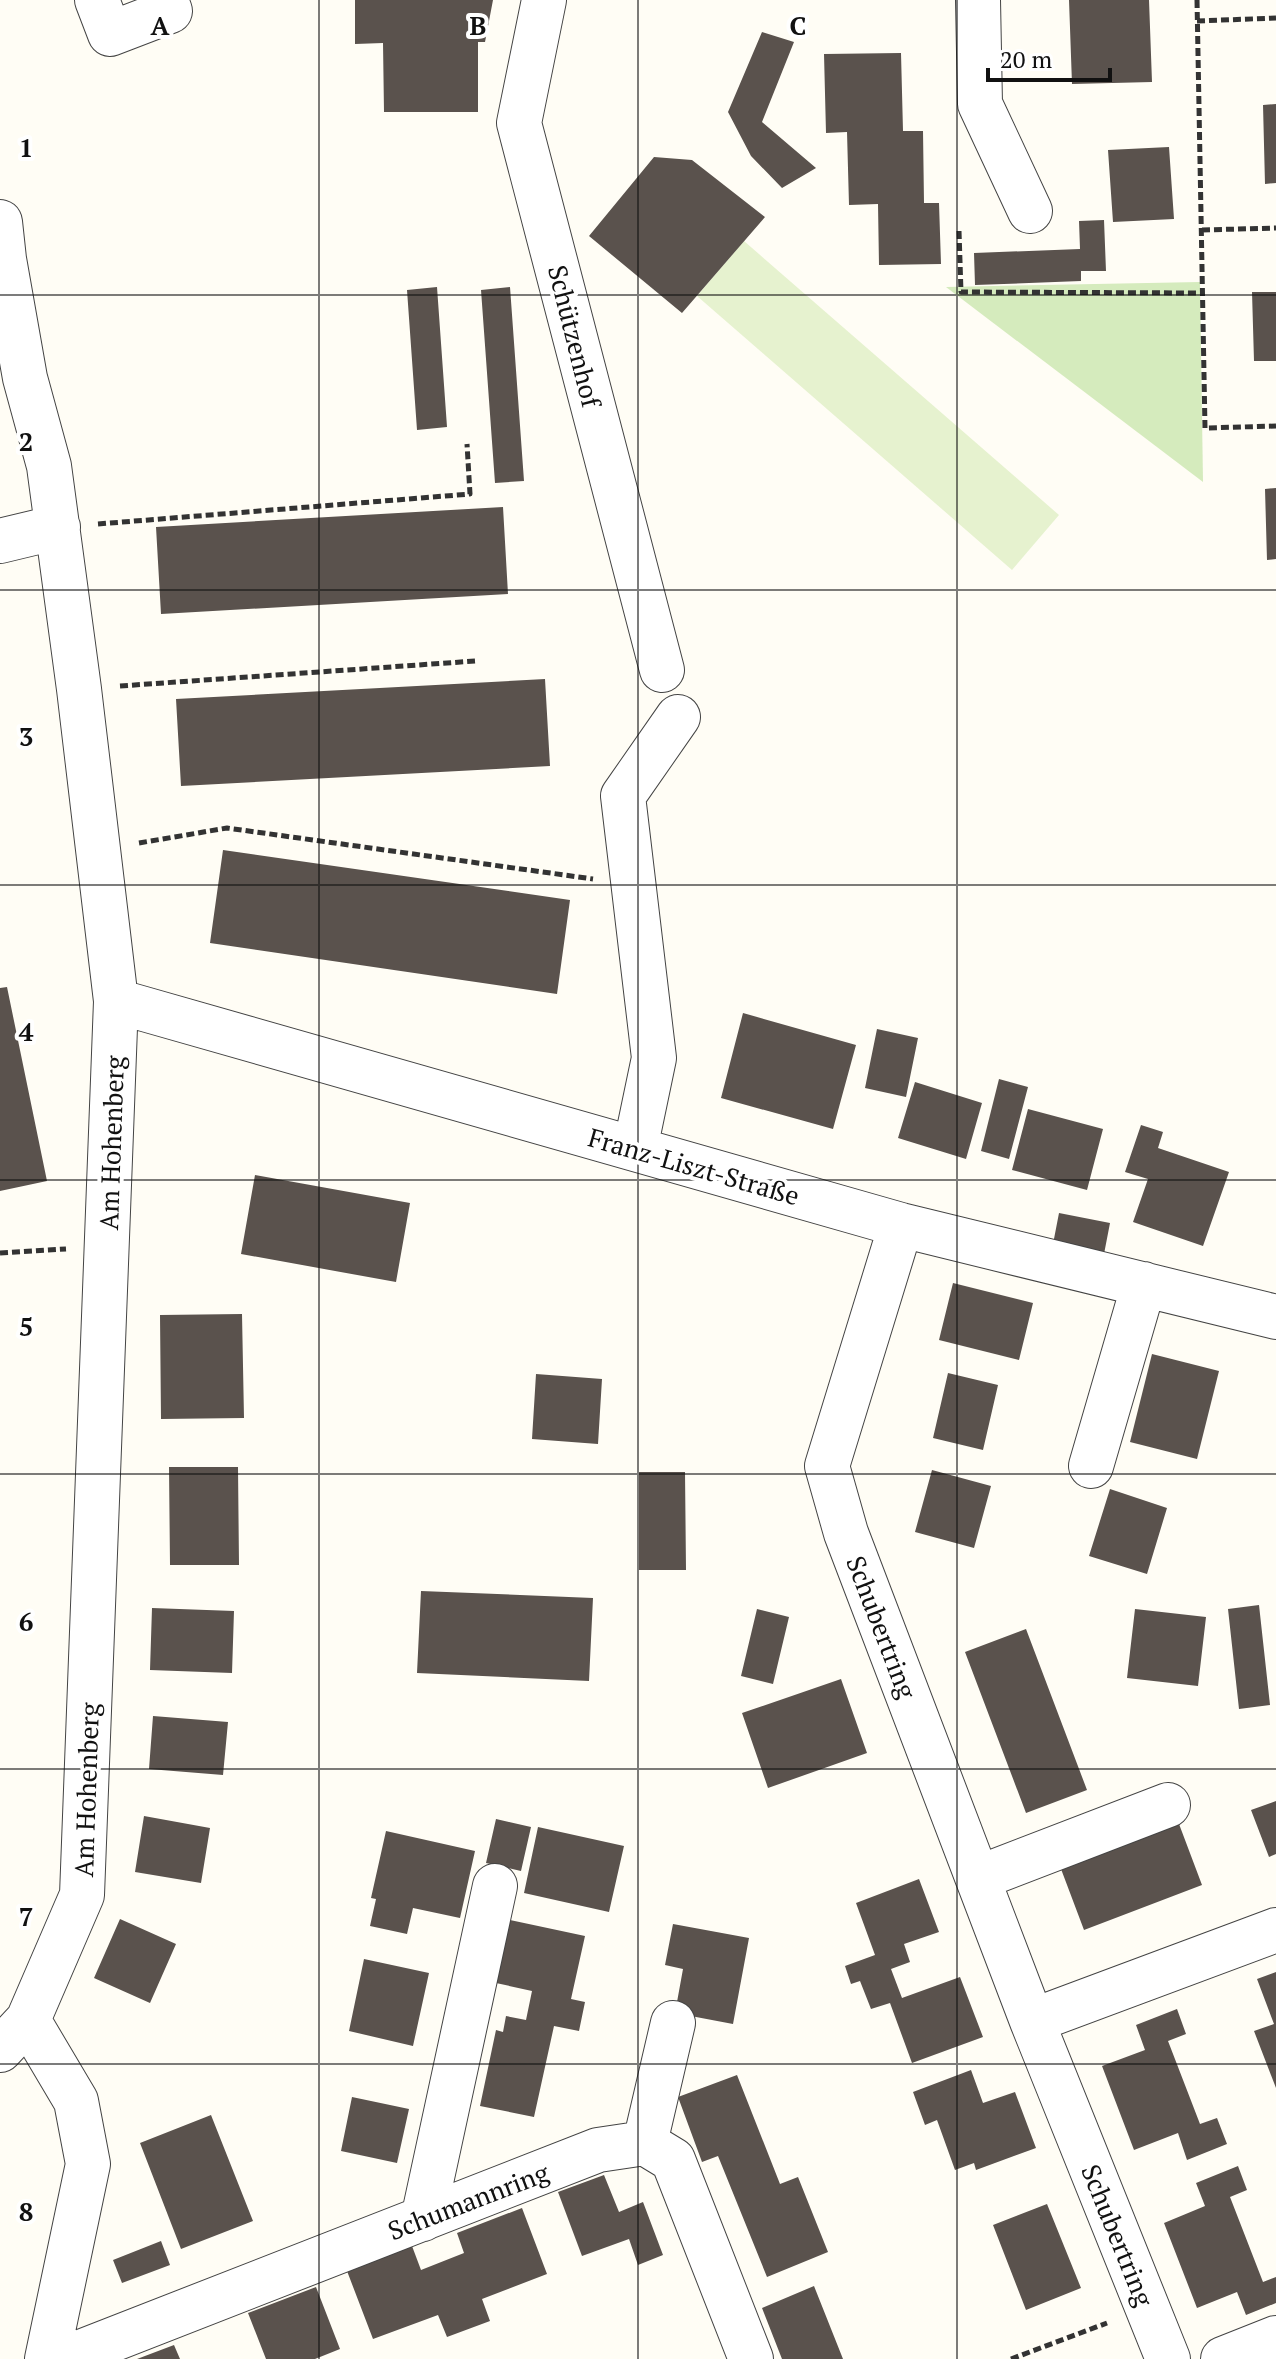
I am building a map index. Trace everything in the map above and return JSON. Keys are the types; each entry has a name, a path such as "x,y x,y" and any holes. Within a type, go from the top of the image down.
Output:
{"street":[{"path":"98,3 110,34 170,11 166,0"},
{"name":"Schützenhof","path":"544,0 519,123 662,670"},
{"path":"978,0 980,104 1030,211"},
{"name":"Am Hohenberg","path":"0,222 13,382 49,466 116,1001 82,1895 14,2035"},
{"path":"0,541 58,527"},
{"path":"635,1149 654,1058 623,796 678,717"},
{"name":"Franz-Liszt-Straße","path":"116,1001 901,1225 1144,1284 1275,1311"},
{"name":"Schubertring","path":"901,1225 827,1466 846,1533 1032,2021 1168,2359"},
{"path":"1091,1466 1144,1284"},
{"path":"978,1878 1168,1805"},
{"path":"423,2219 495,1886"},
{"path":"1032,2021 1276,1930"},
{"path":"673,2023 645,2143 673,2160 751,2359"},
{"path":"14,2035 76,2101 88,2164 47,2359"},
{"name":"Schumannring","path":"63,2359 598,2150 645,2143"},
{"path":"1223,2359 1276,2338"}],"path":[{"path":"1197,0 1205,428 1276,426"},
{"path":"1197,21 1276,18"},
{"path":"1202,230 1276,228"},
{"path":"959,231 961,292 1203,293"},
{"path":"58,527 470,494 467,444"},
{"path":"79,689 475,661"},
{"path":"99,851 227,828 634,885"},
{"path":"0,1253 107,1246"},
{"path":"1011,2359 1147,2308"}],"green space":[{"path":"744,241 1059,515 1012,570 697,296"},
{"path":"1200,282 1203,482 946,287"}],"building":[{"path":"355,0 493,0 485,42 478,42 478,112 384,112 383,43 355,44"},
{"path":"1069,0 1149,0 1152,82 1072,84"},
{"path":"762,32 794,42 762,122 816,168 782,188 751,156 728,112"},
{"path":"901,53 903,131 923,131 924,203 939,203 941,264 879,265 878,204 849,205 847,132 826,133 824,54"},
{"path":"1276,104 1276,183 1265,184 1263,105"},
{"path":"1169,147 1174,219 1113,222 1108,150"},
{"path":"654,157 692,160 765,217 682,313 589,236"},
{"path":"1104,220 1106,271 1081,271 1081,281 975,285 974,253 1080,249 1079,221"},
{"path":"437,287 447,427 417,430 407,290"},
{"path":"510,287 524,481 495,483 481,290"},
{"path":"1252,292 1276,292 1276,361 1254,361"},
{"path":"1276,488 1276,559 1267,560 1265,489"},
{"path":"503,507 508,594 161,614 156,527"},
{"path":"545,679 550,766 181,786 176,699"},
{"path":"223,850 570,900 557,994 210,943"},
{"path":"7,987 47,1181 0,1191 0,988"},
{"path":"743,1013 856,1045 833,1129 721,1098"},
{"path":"877,1029 918,1038 906,1097 865,1088"},
{"path":"999,1079 1028,1087 1009,1159 981,1151"},
{"path":"915,1082 982,1103 966,1159 898,1138"},
{"path":"1028,1109 1103,1129 1087,1190 1012,1170"},
{"path":"1141,1125 1163,1132 1158,1148 1229,1172 1203,1246 1133,1222 1148,1179 1125,1172"},
{"path":"255,1175 410,1203 396,1282 241,1254"},
{"path":"1059,1213 1110,1223 1104,1254 1053,1244"},
{"path":"953,1283 1033,1303 1019,1360 939,1340"},
{"path":"242,1314 244,1418 161,1419 160,1315"},
{"path":"1152,1354 1219,1371 1197,1459 1130,1442"},
{"path":"948,1373 998,1385 983,1450 933,1438"},
{"path":"536,1374 602,1379 598,1444 532,1439"},
{"path":"169,1467 238,1467 239,1565 170,1565"},
{"path":"932,1470 991,1486 974,1548 915,1532"},
{"path":"639,1472 685,1472 686,1570 639,1570"},
{"path":"1110,1489 1167,1508 1147,1574 1089,1556"},
{"path":"421,1591 593,1598 589,1681 417,1673"},
{"path":"1259,1605 1270,1705 1239,1709 1228,1609"},
{"path":"152,1608 234,1611 232,1673 150,1670"},
{"path":"757,1609 789,1617 773,1684 741,1676"},
{"path":"1135,1609 1206,1617 1198,1686 1127,1678"},
{"path":"1026,1629 1087,1790 1026,1813 965,1652"},
{"path":"841,1679 867,1753 768,1788 742,1713"},
{"path":"153,1716 228,1722 223,1775 149,1769"},
{"path":"1276,1801 1276,1854 1269,1857 1251,1810"},
{"path":"144,1816 210,1828 201,1883 135,1872"},
{"path":"1176,1816 1202,1885 1084,1930 1058,1861"},
{"path":"496,1819 531,1827 521,1871 486,1863"},
{"path":"538,1827 624,1846 609,1912 524,1893"},
{"path":"386,1831 475,1851 460,1918 413,1908 407,1934 370,1926 376,1899 371,1898"},
{"path":"919,1879 939,1932 904,1944 910,1962 891,1969 902,1998 960,1977 983,2037 912,2063 890,2003 871,2009 860,1981 851,1984 845,1966 875,1955 856,1903"},
{"path":"120,1919 176,1944 150,2003 94,1978"},
{"path":"510,1920 585,1936 571,1999 585,2002 579,2031 554,2026 534,2117 480,2106 496,2030 503,2032 506,2016 526,2020 532,1991 496,1983"},
{"path":"673,1924 749,1938 733,2024 675,2013 683,1969 665,1965"},
{"path":"364,1959 429,1973 413,2046 349,2031"},
{"path":"1276,1972 1276,2088 1254,2031 1274,2024 1257,1979"},
{"path":"1177,2009 1186,2034 1168,2041 1200,2124 1217,2118 1227,2144 1187,2160 1178,2133 1134,2150 1102,2066 1145,2050 1136,2025"},
{"path":"971,2070 983,2103 1015,2092 1036,2148 976,2170 974,2163 955,2170 937,2120 925,2125 913,2092"},
{"path":"737,2075 780,2184 798,2177 828,2252 767,2277 718,2156 702,2162 678,2097"},
{"path":"352,2097 409,2109 397,2163 341,2151"},
{"path":"211,2115 253,2221 181,2249 140,2143"},
{"path":"1238,2166 1247,2190 1230,2197 1263,2282 1276,2277 1276,2303 1246,2315 1237,2292 1197,2308 1164,2223 1205,2206 1196,2183"},
{"path":"604,2175 619,2212 643,2202 663,2255 638,2265 629,2239 582,2256 558,2192"},
{"path":"1047,2204 1081,2288 1026,2310 993,2225"},
{"path":"522,2208 547,2274 482,2299 490,2321 447,2337 438,2315 373,2339 347,2271 412,2246 421,2270 464,2253 457,2233"},
{"path":"161,2241 170,2265 122,2283 113,2260"},
{"path":"814,2286 843,2359 782,2359 762,2308"},
{"path":"316,2287 340,2349 315,2359 266,2359 248,2313"},
{"path":"174,2345 180,2359 137,2359"}]}
